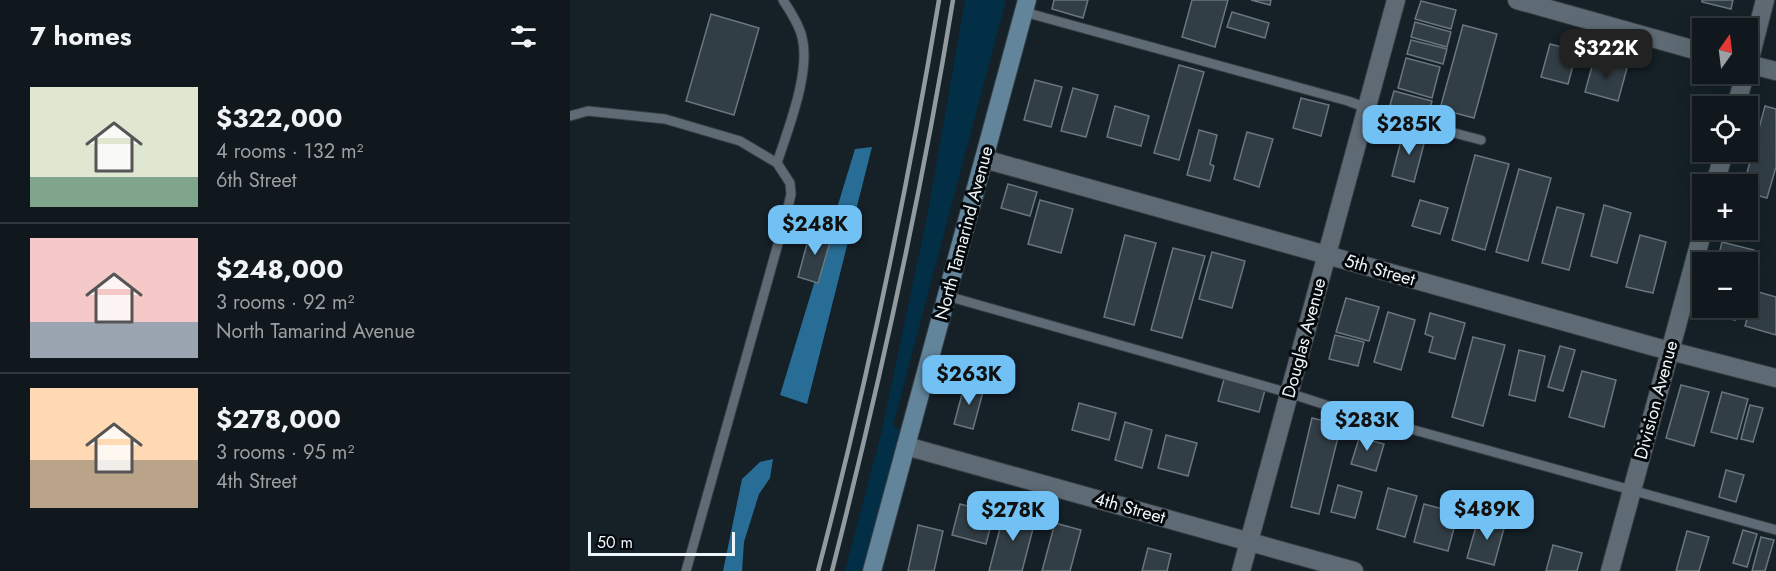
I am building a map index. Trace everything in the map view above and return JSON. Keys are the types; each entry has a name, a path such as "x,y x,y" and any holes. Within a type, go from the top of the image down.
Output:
{"street":[{"name":"Douglas Avenue","path":"1241,571 1396,0"},
{"path":"1517,0 1692,49"},
{"path":"1758,27 1765,0"},
{"name":"North Tamarind Avenue","path":"872,571 1025,6"},
{"path":"1758,67 1776,71"},
{"name":"5th Street","path":"984,159 1670,351 1776,378"},
{"name":"Division Avenue","path":"1610,571 1700,240"},
{"name":"4th Street","path":"906,446 1354,571"}],"lane":[{"path":"777,163 801,84 803,66 803,37 783,0"},
{"path":"1025,6 1481,140"},
{"path":"570,116 588,111 665,119 740,141 777,163 790,183 791,194 787,212 686,571"},
{"path":"947,296 1338,409 1776,530"}],"shaded area":[{"path":"965,0 1006,0 893,425 901,431 862,571 845,571 881,434 928,212"},
{"path":"872,147 807,404 780,395 855,149"},
{"path":"773,459 770,478 759,494 744,542 742,571 723,571 742,479 760,462"}],"building":[{"path":"1054,0 1088,0 1083,18 1052,9"},
{"path":"1192,0 1228,0 1215,47 1182,37"},
{"path":"1251,0 1271,0 1270,5"},
{"path":"1702,0 1733,0 1731,9 1702,2"},
{"path":"1421,1 1456,10 1451,29 1415,19"},
{"path":"1232,12 1269,23 1265,38 1227,27"},
{"path":"711,14 759,28 734,115 686,101"},
{"path":"1415,22 1451,32 1447,47 1411,37"},
{"path":"1463,25 1497,34 1474,118 1440,109"},
{"path":"1411,40 1447,49 1443,64 1407,54"},
{"path":"1550,44 1577,51 1568,84 1541,77"},
{"path":"1406,58 1440,67 1432,98 1398,88"},
{"path":"1594,59 1627,68 1618,101 1585,92"},
{"path":"1179,65 1204,72 1179,160 1154,153"},
{"path":"1035,80 1062,87 1051,127 1024,120"},
{"path":"1073,88 1098,95 1086,137 1061,131"},
{"path":"1394,91 1432,101 1428,116 1390,105"},
{"path":"1301,98 1329,105 1321,136 1293,128"},
{"path":"1115,106 1149,116 1141,146 1107,137"},
{"path":"1765,106 1776,109 1776,167 1767,198 1758,196 1758,174 1747,174 1750,162 1758,162 1758,132"},
{"path":"1404,129 1426,136 1414,182 1392,176"},
{"path":"1199,130 1217,135 1210,164 1214,166 1210,181 1187,175"},
{"path":"1247,132 1273,139 1259,187 1234,179"},
{"path":"1475,155 1509,164 1485,250 1452,240"},
{"path":"1519,169 1551,178 1528,261 1496,252"},
{"path":"1008,184 1037,192 1030,216 1001,208"},
{"path":"1040,200 1073,209 1061,253 1028,244"},
{"path":"1420,200 1448,208 1440,234 1412,226"},
{"path":"1604,205 1631,213 1617,263 1591,256"},
{"path":"1557,207 1584,214 1569,270 1542,263"},
{"path":"811,229 832,235 818,283 798,277"},
{"path":"1125,235 1156,243 1134,325 1104,317"},
{"path":"1640,235 1666,242 1653,293 1626,287"},
{"path":"1722,242 1754,250 1754,252 1720,252"},
{"path":"1173,248 1205,256 1182,338 1151,330"},
{"path":"1212,252 1245,261 1232,308 1199,299"},
{"path":"1758,292 1776,297 1776,335 1745,326 1747,318 1758,318"},
{"path":"1346,298 1379,307 1369,341 1336,332"},
{"path":"1388,312 1415,320 1401,370 1374,362"},
{"path":"1430,313 1465,323 1455,359 1429,352 1433,337 1425,334"},
{"path":"1335,335 1364,342 1358,366 1329,359"},
{"path":"1473,337 1505,345 1483,426 1452,417"},
{"path":"1560,346 1575,350 1563,391 1548,387"},
{"path":"1519,350 1545,356 1535,401 1509,395"},
{"path":"1582,371 1616,380 1604,427 1569,417"},
{"path":"1224,379 1265,390 1259,412 1218,401"},
{"path":"965,383 984,388 973,429 954,424"},
{"path":"1681,385 1709,392 1694,446 1666,438"},
{"path":"1722,392 1748,399 1737,439 1711,432"},
{"path":"1079,403 1116,413 1109,440 1072,430"},
{"path":"1750,405 1763,408 1753,442 1741,439"},
{"path":"1312,418 1341,425 1319,514 1291,507"},
{"path":"1125,422 1152,430 1142,468 1115,460"},
{"path":"1362,429 1371,432 1369,440 1384,444 1376,471 1351,464"},
{"path":"1166,435 1197,443 1188,476 1158,468"},
{"path":"1726,470 1744,475 1736,502 1719,497"},
{"path":"1338,485 1362,492 1355,518 1331,512"},
{"path":"1388,488 1417,496 1405,537 1377,529"},
{"path":"960,504 994,513 986,544 952,535"},
{"path":"1424,504 1458,513 1448,551 1414,542"},
{"path":"1005,509 1036,517 1022,571 989,571"},
{"path":"1490,517 1506,521 1494,565 1467,558 1477,523 1488,526"},
{"path":"1055,523 1081,530 1070,571 1042,571"},
{"path":"918,525 943,531 934,571 908,571"},
{"path":"1743,530 1757,534 1747,567 1733,563"},
{"path":"1687,531 1709,537 1699,571 1676,571"},
{"path":"1761,537 1774,540 1765,571 1752,571"},
{"path":"1553,545 1582,553 1577,571 1546,571"},
{"path":"1148,548 1171,554 1167,571 1142,571"}],"railway":[{"path":"818,571 885,287 939,0"},
{"path":"832,571 899,287 928,144 953,0"}]}
